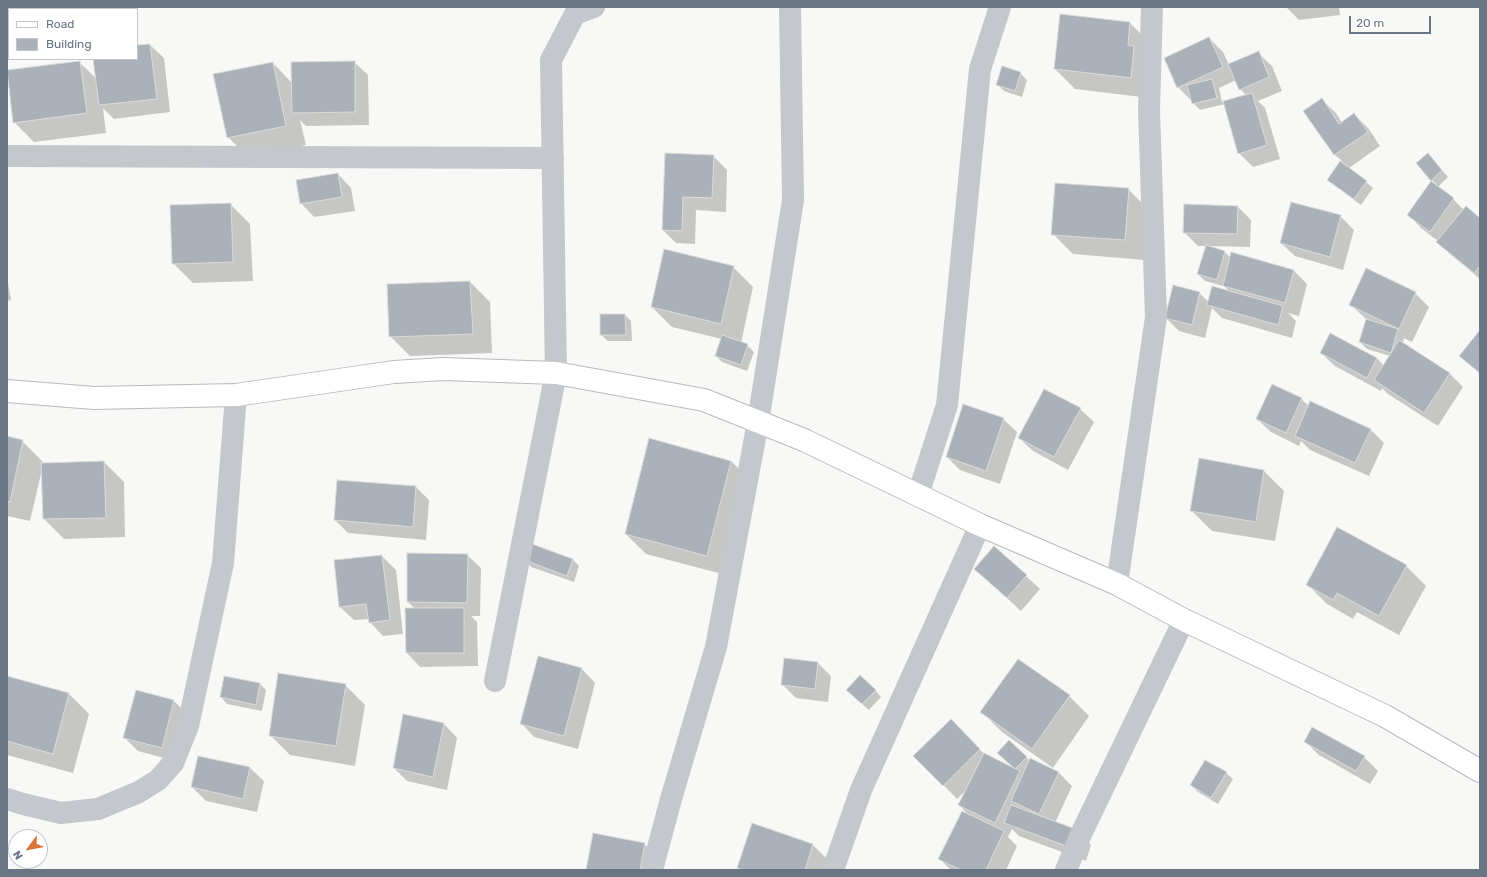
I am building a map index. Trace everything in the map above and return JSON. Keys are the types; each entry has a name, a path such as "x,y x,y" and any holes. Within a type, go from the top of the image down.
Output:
{"street":[{"path":"495,681 556,373 551,60 575,14 594,7"},
{"path":"652,870 670,799 716,648 758,422 793,200 790,7"},
{"path":"918,496 948,405 980,69 1000,7"},
{"path":"1117,584 1156,317 1149,110 1152,7"},
{"path":"7,156 553,158"},
{"path":"7,391 94,398 236,395 401,372 443,369 556,373 704,400 804,440 980,525 1117,584 1184,620 1385,716 1480,771"},
{"path":"7,799 60,813 98,809 139,792 158,780 173,764 188,726 223,563 236,395"},
{"path":"834,870 861,790 980,525"},
{"path":"1066,870 1082,832 1184,620"}],"building":[{"path":"14,7 64,7 56,8"},
{"path":"1060,14 1130,22 1128,45 1134,46 1131,78 1054,69"},
{"path":"1209,37 1223,67 1177,88 1164,58"},
{"path":"150,44 157,99 99,105 93,60 138,60 138,45"},
{"path":"1259,51 1269,77 1239,90 1228,64"},
{"path":"80,61 87,113 13,123 7,70"},
{"path":"355,61 355,112 292,113 291,62"},
{"path":"273,62 286,126 227,138 213,74"},
{"path":"1002,66 1021,72 1015,91 996,85"},
{"path":"1212,79 1217,98 1192,104 1187,85"},
{"path":"1252,93 1267,145 1238,154 1223,101"},
{"path":"1322,98 1339,124 1354,113 1368,132 1334,155 1303,111"},
{"path":"665,153 714,155 712,198 683,197 682,231 662,230"},
{"path":"1428,153 1442,170 1431,181 1416,163"},
{"path":"1340,161 1367,181 1354,199 1327,180"},
{"path":"338,173 342,197 300,204 296,180"},
{"path":"1431,181 1454,198 1430,232 1407,215"},
{"path":"1055,183 1129,188 1125,240 1051,235"},
{"path":"1291,202 1341,215 1330,257 1280,243"},
{"path":"231,203 233,262 172,264 170,205"},
{"path":"1184,204 1238,206 1237,234 1183,233"},
{"path":"1466,206 1480,218 1480,266 1474,273 1436,242"},
{"path":"1206,245 1225,251 1217,280 1197,274"},
{"path":"664,249 734,266 721,324 651,307"},
{"path":"1231,252 1294,270 1285,303 1223,286"},
{"path":"1366,268 1416,292 1399,329 1349,305"},
{"path":"470,281 473,334 389,337 387,284"},
{"path":"1173,285 1200,292 1192,325 1165,318"},
{"path":"1212,286 1283,306 1278,325 1207,305"},
{"path":"600,314 625,314 626,335 600,335"},
{"path":"1366,319 1398,329 1391,353 1359,342"},
{"path":"1480,330 1480,373 1459,356"},
{"path":"1330,333 1377,358 1367,378 1320,353"},
{"path":"722,335 748,344 741,365 715,356"},
{"path":"1399,340 1450,373 1424,413 1374,380"},
{"path":"1272,384 1302,398 1286,433 1256,419"},
{"path":"1044,389 1081,408 1054,457 1018,438"},
{"path":"1310,401 1371,429 1355,463 1295,436"},
{"path":"963,404 1004,418 986,471 946,457"},
{"path":"7,436 23,440 10,502 7,501"},
{"path":"649,438 731,461 707,556 625,534"},
{"path":"1199,458 1264,470 1256,522 1190,511"},
{"path":"104,461 106,518 43,519 41,463"},
{"path":"337,480 416,486 413,527 334,520"},
{"path":"1337,527 1407,565 1379,616 1337,593 1333,600 1306,585"},
{"path":"529,543 573,559 567,576 524,560"},
{"path":"994,546 1027,575 1007,598 974,569"},
{"path":"407,553 468,554 467,603 407,602"},
{"path":"382,555 390,620 369,623 366,604 339,607 334,560"},
{"path":"405,608 464,608 464,653 406,653"},
{"path":"538,656 582,668 564,736 520,724"},
{"path":"784,658 818,662 815,689 781,685"},
{"path":"1018,659 1070,695 1032,749 980,712"},
{"path":"278,673 346,684 336,746 269,736"},
{"path":"860,675 876,690 862,704 846,690"},
{"path":"7,676 69,693 53,754 7,741"},
{"path":"224,676 260,683 256,705 220,697"},
{"path":"136,690 174,700 162,748 123,738"},
{"path":"403,714 444,723 433,777 393,768"},
{"path":"951,719 980,749 943,786 913,756"},
{"path":"1312,727 1365,756 1356,771 1304,742"},
{"path":"1009,740 1027,757 1015,769 997,753"},
{"path":"984,753 1020,771 995,823 958,805"},
{"path":"198,756 250,767 243,799 191,787"},
{"path":"1030,758 1059,772 1039,814 1011,801"},
{"path":"1205,760 1227,772 1211,798 1190,785"},
{"path":"1011,805 1078,830 1072,848 1004,823"},
{"path":"962,811 1004,831 986,870 961,870 938,859"},
{"path":"752,823 813,844 805,870 743,870 737,868"},
{"path":"593,833 645,843 640,870 586,870"}]}
